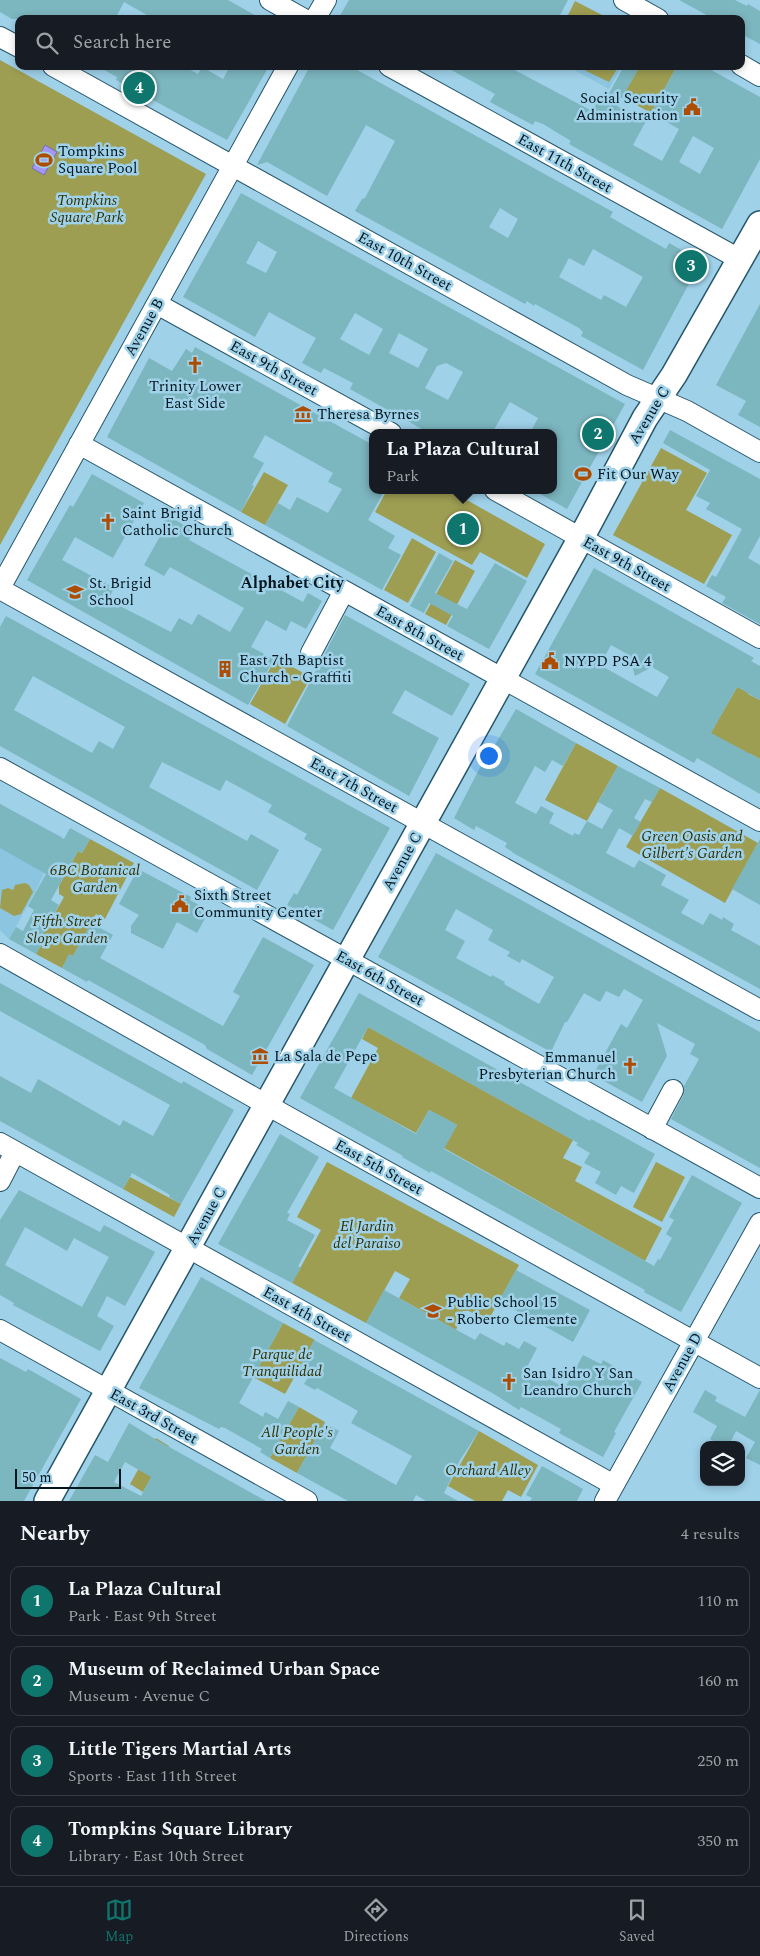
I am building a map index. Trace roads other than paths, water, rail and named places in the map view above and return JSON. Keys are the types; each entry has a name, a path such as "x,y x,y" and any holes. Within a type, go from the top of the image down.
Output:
{"main road":[{"name":"Avenue C","path":"47,1501 581,538 645,418 741,260 760,224"}],"street":[{"path":"270,0 297,15"},
{"path":"317,15 326,0"},
{"path":"624,0 651,15"},
{"path":"0,37 15,46"},
{"path":"745,67 760,76"},
{"name":"East 10th Street","path":"60,70 627,385 658,398 760,452"},
{"name":"Avenue B","path":"0,589 286,70"},
{"name":"East 11th Street","path":"396,70 741,260"},
{"name":"East 9th Street","path":"157,304 383,429"},
{"name":"East 8th Street","path":"79,444 760,821"},
{"name":"East 9th Street","path":"502,494 760,638"},
{"name":"East 7th Street","path":"0,589 760,1010"},
{"path":"311,653 344,591"},
{"name":"East 6th Street","path":"0,768 760,1188"},
{"name":"East 5th Street","path":"0,954 267,1105 760,1378"},
{"path":"652,1129 673,1090"},
{"path":"0,1181 8,1148"},
{"name":"East 4th Street","path":"8,1148 188,1247 610,1493"},
{"name":"Avenue D","path":"610,1493 760,1223"},
{"name":"East 3rd Street","path":"0,1330 307,1501"}],"place":[{"name":"Tompkins Square Library","path":"139,88"},
{"name":"Social Security Administration","path":"692,107"},
{"name":"Tompkins Square Pool","path":"44,160"},
{"name":"Little Tigers Martial Arts","path":"691,266"},
{"name":"Trinity Lower East Side","path":"195,365"},
{"name":"Theresa Byrnes","path":"303,414"},
{"name":"Museum of Reclaimed Urban Space","path":"598,434"},
{"name":"Fit Our Way","path":"583,474"},
{"name":"Saint Brigid Catholic Church","path":"108,522"},
{"name":"La Plaza Cultural","path":"463,529"},
{"name":"St. Brigid School","path":"75,592"},
{"name":"NYPD PSA 4","path":"550,661"},
{"name":"East 7th Baptist Church - Graffiti","path":"225,669"},
{"name":"Sixth Street Community Center","path":"180,904"},
{"name":"La Sala de Pepe","path":"260,1056"},
{"name":"Emmanuel Presbyterian Church","path":"630,1066"},
{"name":"Public School 15 - Roberto Clemente","path":"433,1311"},
{"name":"San Isidro Y San Leandro Church","path":"509,1382"}],"district":[{"name":"Alphabet City","path":"292,582"}],"park label":[{"name":"Tompkins Square Park","path":"87,208"},
{"name":"Green Oasis and Gilbert's Garden","path":"692,844"},
{"name":"6BC Botanical Garden","path":"95,878"},
{"name":"Fifth Street Slope Garden","path":"67,930"},
{"name":"El Jardin del Paraiso","path":"367,1234"},
{"name":"Parque de Tranquilidad","path":"282,1362"},
{"name":"All People's Garden","path":"297,1440"},
{"name":"Orchard Alley","path":"488,1470"}]}
